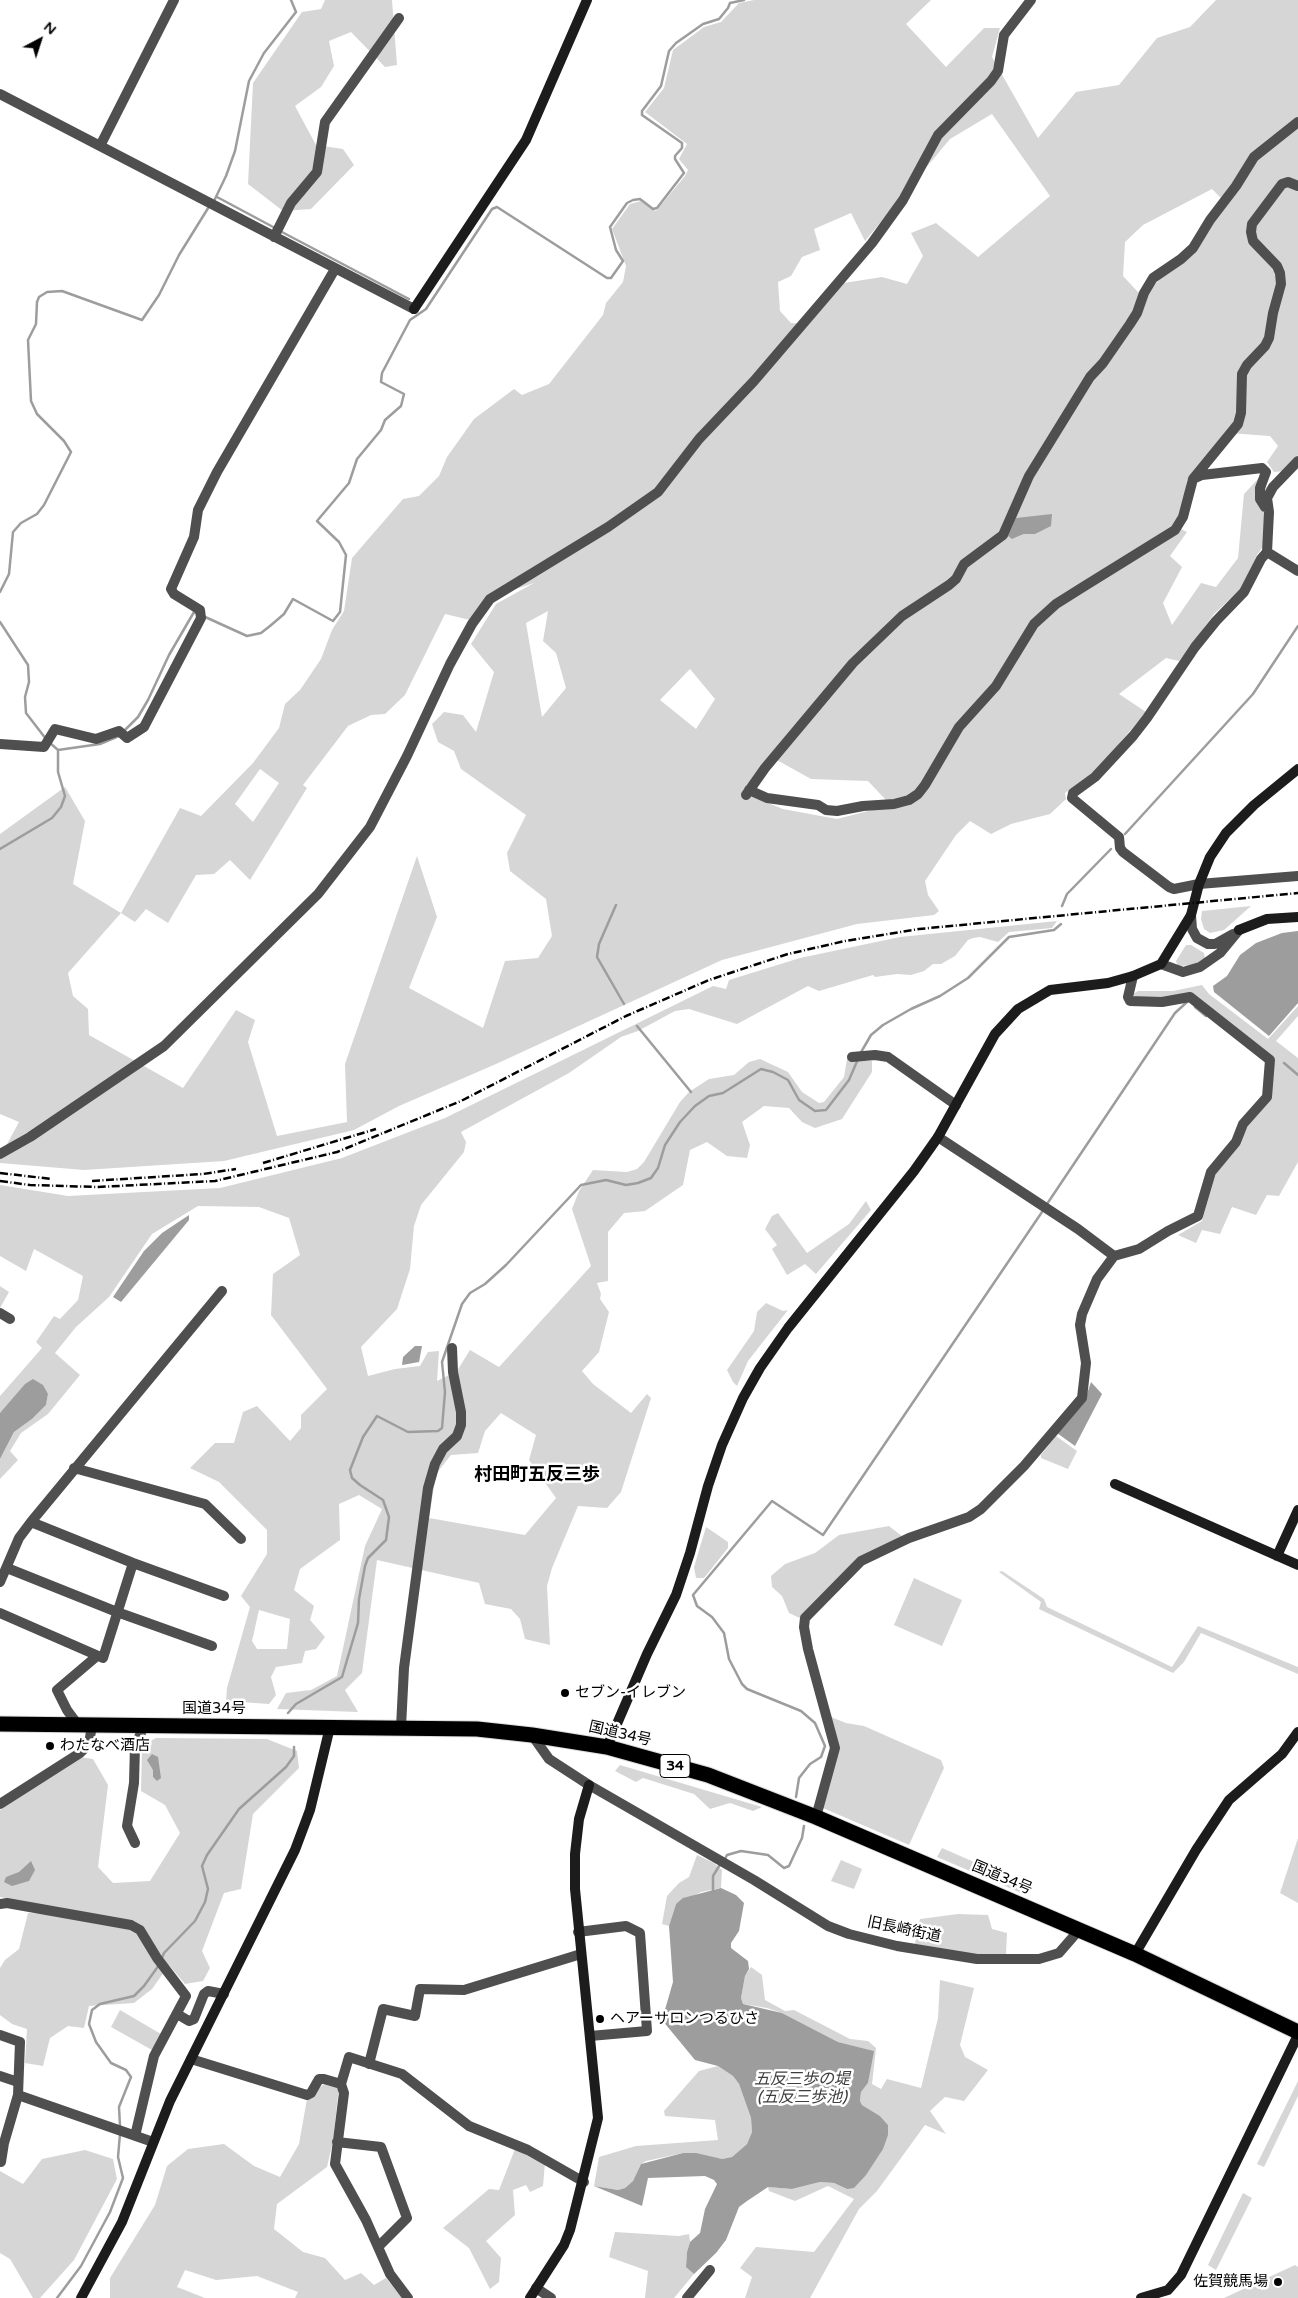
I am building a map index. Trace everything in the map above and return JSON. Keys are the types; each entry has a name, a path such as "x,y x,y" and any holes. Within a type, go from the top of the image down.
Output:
{"highway":[{"name":"国道34号","path":"0,1724 477,1728 607,1747 708,1775 816,1817 1135,1954 1298,2033"}],"street":[{"path":"100,146 174,0"},
{"path":"0,94 335,270 414,309 526,140 587,0"},
{"path":"0,1154 30,1137 164,1046 318,894 363,833 370,828 407,756 450,664 472,624 490,599 601,532 658,492 699,439 754,381 872,243 903,200 938,135 991,81 998,71 1004,35 1031,0"},
{"path":"274,237 291,203 317,172 325,122 399,18"},
{"path":"1298,122 1254,157 1193,248 1181,259 1153,278 1144,293 1137,313 1103,363 1090,377 1029,476 1003,535 964,564 956,579 902,616 869,648 817,704 747,793 837,811 863,806 894,804 909,800 918,794 946,746 960,727 996,686 1034,624 1056,604 1175,530 1183,517 1193,479 1238,424 1241,413 1242,374 1269,338 1272,313 1281,284 1280,273 1278,266 1252,241 1250,232 1252,224 1282,184 1288,182 1298,186"},
{"path":"0,744 44,747 55,729 96,739 119,731 127,738 144,727 201,614 174,594 171,589 194,537 198,510 217,472 335,270"},
{"path":"1298,461 1272,487 1267,498 1269,512 1267,552 1261,559 1244,592 1216,621 1195,647 1147,718 1095,777 1074,793 1072,798 1119,837 1120,848 1123,852 1174,889 1199,884 1298,876"},
{"path":"1193,479 1202,476 1262,468 1266,472 1260,488 1260,499 1269,512"},
{"path":"1267,552 1298,570"},
{"path":"607,1747 647,1654 676,1595 690,1553 708,1486 722,1446 755,1375 788,1328 914,1171 938,1137 995,1034 1018,1009 1050,990 1108,983 1133,976 1161,964 1191,915 1199,884 1210,857 1226,833 1254,805 1298,769"},
{"path":"1191,915 1192,929 1197,938 1208,944 1215,944 1239,930 1267,919 1298,917"},
{"path":"1161,964 1183,972 1200,967 1220,953 1239,930"},
{"path":"816,1817 835,1748 808,1649 804,1627 805,1618 850,1571 872,1554 908,1538 968,1517 981,1509 1007,1484 1077,1405 1082,1398 1086,1374 1080,1325 1082,1314 1097,1279 1114,1256 1139,1249 1168,1231 1198,1216 1211,1172 1236,1142 1241,1127 1266,1097 1270,1060 1193,998 1162,1002 1130,1001 1128,997 1133,976"},
{"path":"852,1057 864,1057 875,1054 888,1057 956,1105"},
{"path":"938,1137 1114,1256"},
{"path":"0,1582 19,1538 31,1522 222,1290"},
{"path":"0,1313 10,1319"},
{"path":"401,1727 404,1668 428,1488 435,1464 443,1449 457,1436 461,1425 461,1412 452,1372 452,1348"},
{"path":"74,1468 205,1504 241,1539"},
{"path":"1115,1484 1298,1565"},
{"path":"1277,1556 1298,1510"},
{"path":"31,1522 133,1564 224,1596"},
{"path":"0,1613 102,1658 133,1564"},
{"path":"7,1568 117,1612 212,1646"},
{"path":"0,1804 80,1753 88,1744 85,1725 67,1710 57,1690 97,1656"},
{"path":"135,1843 127,1826 134,1783 135,1746 144,1726"},
{"path":"80,2298 122,2222 154,2142 191,2059 295,1850 310,1810 330,1727"},
{"path":"1135,1954 1196,1850 1229,1800 1282,1754 1298,1732"},
{"path":"530,2298 564,2244 570,2230 584,2182 598,2118 575,1890 575,1854 579,1819 589,1785 549,1760 532,1735"},
{"name":"旧長崎街道","path":"589,1785 717,1858 828,1926 859,1936 940,1954 977,1959 1039,1959 1059,1953 1079,1930"},
{"path":"0,1904 7,1903 131,1924 140,1930 157,1958 186,1996 154,2056 130,2134"},
{"path":"578,1932 626,1926 640,1933 647,2031 590,2036"},
{"path":"369,2064 383,2009 415,2016 420,1990 464,1990 581,1954"},
{"path":"176,2014 189,2021 194,2019 204,1994 208,1990 224,1994"},
{"path":"1141,2298 1168,2290 1181,2275 1298,2033"},
{"path":"0,2035 20,2042 18,2095 1,2162"},
{"path":"408,2298 390,2274 335,2164 344,2093 341,2084 348,2058 402,2074 469,2126 528,2150 584,2182"},
{"path":"191,2059 307,2095 315,2089 319,2079 324,2078 341,2084"},
{"path":"0,2076 18,2082"},
{"path":"18,2095 154,2142"},
{"path":"0,2116 12,2120"},
{"path":"337,2142 381,2147 407,2218 378,2247"},
{"path":"687,2298 710,2270"},
{"path":"536,2288 551,2298"}],"shaded area":[{"path":"325,0 392,0 397,65 385,67 351,32 329,41 334,66 321,87 295,106 316,145 343,149 354,165 311,209 283,211 248,184 253,83 302,12 321,9"},
{"path":"754,0 931,0 906,24 946,67 984,28 1000,28 992,57 1038,138 1076,92 1119,85 1157,38 1190,27 1216,0 1298,0 1298,455 1284,471 1274,472 1267,462 1278,446 1270,436 1229,433 1187,480 1179,528 1187,532 1170,556 1182,567 1163,603 1172,625 1201,583 1216,587 1238,558 1244,494 1258,479 1267,487 1263,498 1266,542 1257,555 1245,585 1214,614 1179,661 1166,658 1119,694 1146,712 1093,774 1065,793 1066,799 1050,814 1011,824 991,834 970,821 956,835 925,881 928,895 939,911 934,915 857,924 722,960 496,1064 399,1106 354,1130 224,1161 84,1170 0,1163 0,1157 19,1122 0,1114 0,834 65,787 85,821 73,884 121,913 180,808 201,816 253,763 279,728 285,704 300,690 321,659 332,630 344,611 352,558 403,499 419,496 439,476 447,457 474,419 514,389 522,395 549,384 603,315 606,303 623,282 626,266 612,229 630,204 641,201 656,211 688,170 679,159 687,144 645,112 664,88 673,50 704,27 721,22 739,3","holes":["992,114 1050,196 978,257 936,223 911,233 923,256 907,284 882,277 844,283 805,324 791,323 780,311 778,282 791,276 802,257 820,250 814,229 851,213 865,241 950,139","1212,189 1227,204 1149,291 1138,292 1123,276 1125,242 1143,225","1052,514 1035,534 1024,534 1013,539","534,583 496,604 471,644 494,672 476,732 463,715 444,712 432,724 438,742 454,751 461,769 526,815 507,853 510,871 546,899 552,936 538,958 505,961 483,1028 409,988 437,917 417,856 345,1064 347,1122 277,1136 248,1042 255,1020 236,1010 183,1088 89,1035 88,1009 73,996 68,973 121,913 135,922 146,909 168,923 196,875 214,874 230,860 250,880 307,788 303,785 348,726 371,715 385,714 405,695 445,614 470,620 486,599","548,611 543,641 556,653 566,688 542,717 526,623","690,669 715,699 696,729 660,700","775,759 811,779 868,781 886,800 876,809 837,819 783,809 751,796","260,769 279,783 253,822 235,804"]},
{"path":"1251,906 1224,930 1210,933 1204,929 1201,919 1202,911"},
{"path":"1057,921 1052,928 1009,932 998,942 980,937 973,938 968,940 955,956 941,964 933,964 924,971 911,975 897,974 875,977 873,975 819,991 808,986 737,1024 689,1009 675,1011 638,1031 621,1037 569,1073 461,1132 466,1142 464,1152 421,1205 414,1226 410,1269 397,1309 361,1347 368,1376 395,1369 420,1366 428,1352 439,1351 437,1381 457,1371 470,1350 499,1367 591,1266 572,1209 579,1191 593,1170 627,1172 637,1169 644,1162 680,1102 689,1092 709,1079 734,1075 749,1062 760,1059 788,1072 802,1092 819,1103 824,1102 844,1077 847,1059 872,1061 872,1072 842,1119 815,1128 802,1122 789,1108 764,1106 742,1122 750,1145 747,1158 727,1156 707,1142 690,1150 683,1185 645,1211 624,1213 608,1232 608,1281 597,1283 601,1294 600,1299 609,1312 599,1352 582,1371 593,1384 631,1413 647,1394 651,1398 621,1492 607,1508 578,1506 552,1568 547,1586 550,1645 525,1639 520,1619 511,1609 485,1604 479,1583 377,1560 362,1673 345,1690 358,1712 277,1709 286,1693 311,1690 337,1676 365,1546 382,1509 359,1495 339,1504 340,1540 300,1569 294,1590 314,1606 310,1620 325,1637 316,1649 305,1651 302,1663 276,1667 271,1677 276,1695 269,1704 226,1701 227,1688 250,1607 241,1596 267,1554 267,1530 219,1482 190,1468 215,1443 234,1443 243,1412 257,1406 290,1441 301,1428 301,1415 327,1389 271,1315 273,1274 300,1255 289,1218 259,1207 198,1206 152,1234 109,1297 76,1327 55,1353 80,1375 48,1414 21,1433 10,1451 18,1460 0,1479 0,1459 14,1432 32,1419 46,1405 48,1394 6,1408 0,1413 0,1396 42,1348 36,1342 54,1316 60,1319 78,1300 83,1276 34,1249 26,1271 0,1256 0,1185 68,1196 220,1188 342,1158 445,1118 713,986 726,989 729,980 800,958 900,937","holes":["501,1413 536,1435 529,1460 556,1498 525,1535 429,1518 436,1474 451,1455 478,1453 485,1431","259,1610 290,1619 287,1649 257,1649 252,1641"]},
{"path":"1186,945 1191,945 1204,953 1205,958 1194,965 1178,966 1176,961"},
{"path":"1202,985 1209,994 1268,1039 1298,1006 1298,1016 1276,1041 1298,1058 1298,1162 1279,1196 1267,1195 1256,1215 1232,1207 1220,1234 1202,1230 1196,1243 1178,1235 1202,1221 1216,1173 1241,1144 1246,1127 1270,1100 1275,1059 1191,993 1176,998 1136,999 1133,994 1138,991 1173,991"},
{"path":"866,1201 871,1210 816,1274 805,1264 787,1275 772,1249 777,1245 765,1229 772,1216 778,1213 807,1253 849,1224"},
{"path":"0,1286 9,1292 0,1308"},
{"path":"766,1303 783,1311 788,1310 748,1361 737,1386 727,1370 754,1331 757,1312"},
{"path":"1056,1436 1077,1451 1068,1469 1041,1458 1041,1455"},
{"path":"889,1526 903,1537 856,1559 802,1619 789,1613 782,1596 772,1587 771,1576 785,1564 815,1553 839,1535"},
{"path":"706,1527 728,1542 728,1548 704,1578 696,1578 694,1567"},
{"path":"1002,1571 1044,1599 1047,1607 1172,1667 1198,1626 1298,1667 1298,1674 1201,1633 1184,1662 1173,1673 1039,1609 1041,1602 999,1572"},
{"path":"914,1578 962,1600 942,1646 894,1625"},
{"path":"831,1717 846,1723 864,1726 941,1760 944,1768 909,1845 823,1808 839,1747"},
{"path":"156,1738 267,1739 297,1751 299,1768 253,1814 241,1889 224,1893 202,1951 210,1968 203,1981 185,1984 169,1965 152,1989 134,2003 89,2006 84,2028 68,2026 50,2038 43,2066 25,2063 27,2029 12,2024 0,2015 0,1968 5,1960 19,1949 28,1913 105,1916 0,1897 0,1810 80,1757 93,1759 108,1785 98,1867 113,1883 150,1881 180,1833 165,1805 141,1791 142,1746"},
{"path":"620,1765 762,1807 753,1811 730,1803 710,1809 694,1794 643,1778 636,1782 615,1771"},
{"path":"1298,1838 1298,1903 1280,1893"},
{"path":"942,1848 1029,1886 1026,1895 937,1857"},
{"path":"697,1855 714,1863 722,1870 721,1888 701,1892 676,1904 669,1926 662,1924 667,1896 679,1883 689,1877"},
{"path":"841,1860 862,1869 854,1889 831,1881"},
{"path":"958,1914 988,1915 992,1929 1007,1933 1006,1954 973,1954 915,1944 920,1919"},
{"path":"751,1967 762,1975 765,2000 785,2011 794,2010 850,2039 868,2041 876,2048 872,2084 881,2089 887,2079 921,2088 938,2018 940,1980 974,1988 960,2045 965,2057 988,2070 964,2101 945,2097 930,2111 946,2134 925,2125 877,2191 859,2209 810,2298 745,2298 752,2277 740,2268 756,2247 814,2252 854,2199 828,2186 795,2201 769,2191 768,2187 792,2189 820,2182 834,2183 847,2189 888,2135 888,2125 880,2116 862,2105 860,2101 861,2092 868,2083 873,2051 838,2042 782,2013 743,2004 741,1998 745,1976"},
{"path":"120,2010 161,2034 152,2050 111,2027"},
{"path":"718,2066 733,2076 739,2084 751,2118 752,2132 747,2144 732,2157 722,2159 683,2153 646,2161 641,2164 633,2181 625,2188 618,2190 594,2186 599,2157 636,2146 718,2140 715,2120 665,2116 664,2111 699,2071"},
{"path":"1298,2081 1298,2096 1264,2167 1257,2164"},
{"path":"324,2084 339,2087 333,2141 327,2167 277,2204 274,2229 303,2252 325,2258 345,2280 361,2273 374,2285 386,2278 402,2298 295,2298 298,2292 257,2276 216,2280 185,2270 177,2287 205,2298 110,2298 110,2278 155,2205 167,2166 188,2149 224,2144 254,2166 280,2177 299,2144 307,2099"},
{"path":"515,2149 545,2163 543,2186 530,2192 526,2185 513,2190 515,2215 486,2241 501,2258 499,2282 490,2289 469,2248 443,2228 489,2189 499,2190"},
{"path":"85,2150 113,2159 117,2179 74,2260 40,2298 33,2298 10,2259 0,2253 0,2171 23,2184 42,2159"},
{"path":"1243,2193 1252,2198 1216,2270 1208,2265"},
{"path":"615,2232 679,2236 689,2234 690,2242 686,2266 694,2274 674,2298 645,2298 648,2271 609,2257"},
{"name":"佐賀競馬場","path":"1295,2265 1298,2267 1298,2298 1224,2298"}],"water":[{"path":"1052,514 1051,526 1035,534 1024,534 1012,539 1008,536 1016,518"},
{"path":"1298,931 1298,1003 1269,1036 1214,992 1213,986 1227,976 1240,955 1256,943 1282,933"},
{"path":"189,1215 189,1220 121,1302 113,1297 144,1251 162,1233"},
{"path":"415,1346 422,1346 419,1362 402,1365 403,1357"},
{"path":"33,1379 43,1385 48,1394 46,1405 32,1419 14,1432 0,1459 0,1413 25,1384"},
{"path":"1091,1382 1102,1394 1075,1446 1057,1433 1084,1403"},
{"path":"152,1754 158,1757 161,1778 157,1781 153,1777 153,1770 147,1760"},
{"path":"31,1861 35,1870 29,1881 12,1886 4,1882 6,1877 19,1872"},
{"name":"五反三歩の堤 (五反三歩池)","path":"721,1888 736,1895 744,1903 739,1931 731,1943 731,1948 748,1961 749,1969 745,1976 741,1998 743,2004 782,2013 838,2042 874,2051 868,2083 861,2092 860,2101 862,2105 880,2116 888,2125 888,2135 883,2149 866,2175 854,2188 847,2189 834,2183 820,2182 792,2189 768,2187 747,2201 739,2207 726,2240 716,2253 694,2274 686,2267 687,2252 690,2242 700,2233 705,2209 717,2184 714,2180 705,2176 648,2178 642,2206 594,2186 618,2190 625,2188 633,2181 641,2164 683,2153 696,2153 722,2159 732,2157 747,2144 752,2132 751,2118 739,2084 733,2076 718,2066 695,2060 662,2020 673,1982 669,1926 676,1904 683,1898"}],"waterway":[{"path":"214,201 235,151 249,81 264,53 296,12 291,0"},
{"path":"203,616 247,636 261,633 270,626 284,614 293,599 333,621 340,612 346,555 339,542 317,521 349,483 357,459 381,430 385,420 401,406 404,394 381,382 382,373 410,320 426,309 492,209 497,207 607,278 611,278 623,261 616,250 610,227 627,203 633,200 640,199 653,209 657,208 684,173 675,159 675,156 682,148 682,143 642,115 642,111 661,86 669,51 676,43 703,24 719,19 730,3 744,0"},
{"path":"217,197 275,228"},
{"path":"0,592 9,574 13,532 21,523 37,514 44,505 71,452 64,441 37,414 31,401 28,340 36,324 39,297 47,292 62,291 142,320 159,295 179,255 210,205"},
{"path":"280,231 409,299"},
{"path":"123,732 138,717 169,655 195,613"},
{"path":"0,622 28,665 29,682 25,697 26,713 46,739"},
{"path":"1125,834 1253,694 1298,626"},
{"path":"58,750 100,744 119,736"},
{"path":"50,743 58,750"},
{"path":"0,849 52,818 61,807 65,796 58,772 58,750"},
{"path":"1062,906 1067,894 1111,849"},
{"path":"616,905 599,944 597,957 624,1004"},
{"path":"860,1054 871,1035 883,1025 911,1009 940,996 968,978 1009,937 1054,930 1061,924"},
{"path":"1047,1204 1175,1013 1187,1002"},
{"path":"1195,1007 1206,1016"},
{"path":"637,1026 691,1092"},
{"path":"288,1713 296,1704 342,1677 358,1623 359,1599 365,1566 368,1558 386,1540 389,1517 383,1500 352,1478 350,1470 363,1437 377,1416 408,1432 438,1431 442,1428 445,1392 442,1362 462,1304 470,1293 485,1284 506,1265 581,1185 606,1180 626,1185 651,1178 658,1168 665,1145 680,1122 695,1106 709,1096 723,1093 761,1069 773,1072 788,1080 799,1100 815,1111 826,1110 849,1080 858,1059"},
{"path":"1284,1063 1298,1075"},
{"path":"796,1797 799,1778 810,1764 821,1757 825,1746 815,1723 801,1711 747,1689 742,1684 729,1659 724,1633 712,1617 697,1606 693,1595 772,1501 823,1535 1042,1212"},
{"path":"161,1960 164,1953 195,1921 205,1902 208,1889 202,1866 207,1855 239,1809 286,1767 294,1756 294,1747"},
{"path":"725,1859 727,1855 741,1851 768,1855 784,1868 789,1866 802,1838 804,1826"},
{"path":"713,1891 713,1876 721,1863"},
{"path":"120,2126 119,2107 131,2077 126,2070 111,2063 96,2042 89,2024 92,2010 100,2004 134,1996 144,1986 159,1965"},
{"path":"57,2298 81,2266 110,2212 123,2178 118,2157 120,2134"}],"railway":[{"path":"0,1181 30,1185 98,1187 215,1181 337,1152 461,1101 626,1016 709,980 788,954 845,941 919,929 1298,893"},
{"path":"263,1163 376,1129"},
{"path":"92,1181 203,1174 236,1169"},
{"path":"0,1173 52,1179"}],"place":[{"name":"セブン-イレブン","path":"565,1693"},
{"name":"わたなべ酒店","path":"50,1746"},
{"name":"ヘアーサロンつるひさ","path":"600,2019"},
{"name":"佐賀競馬場","path":"1278,2282"}],"district":[{"name":"村田町五反三歩","path":"537,1475"}]}
